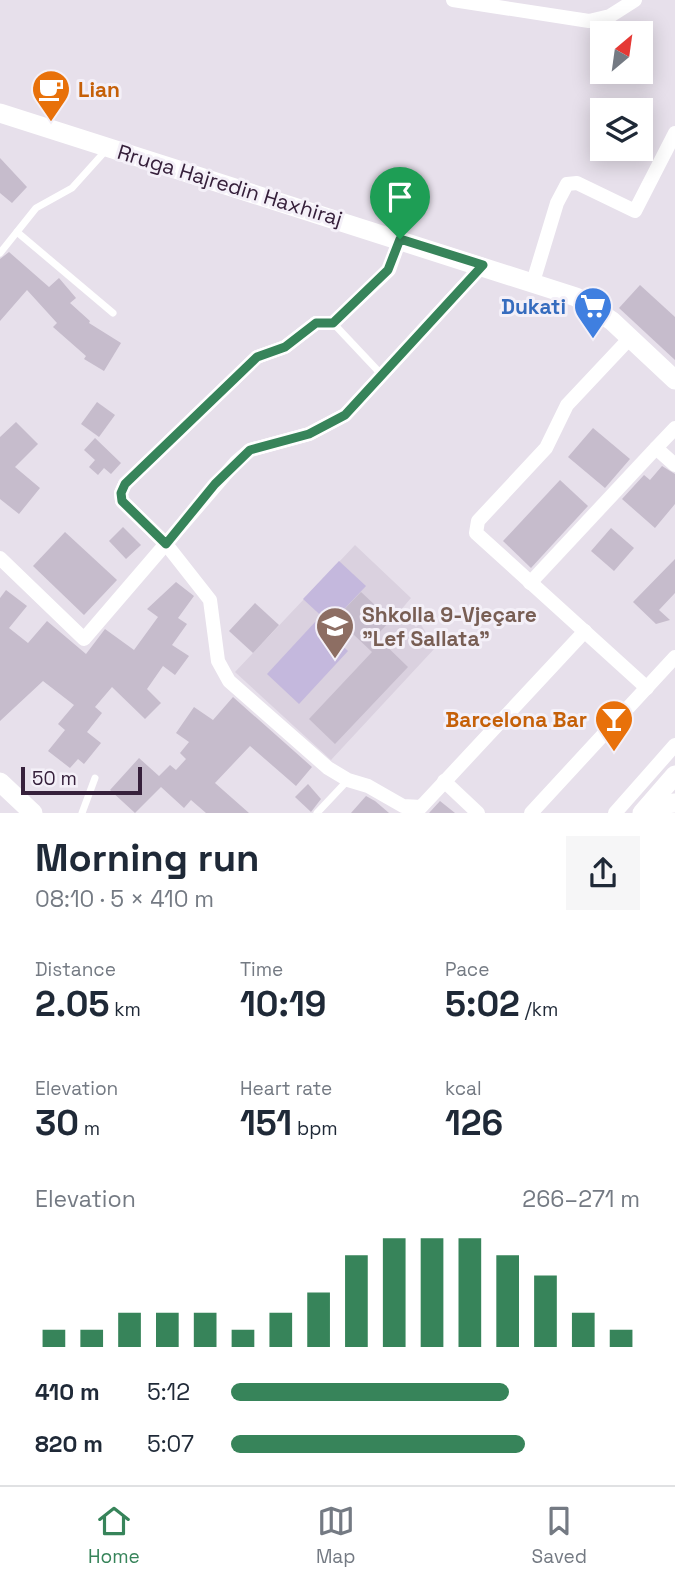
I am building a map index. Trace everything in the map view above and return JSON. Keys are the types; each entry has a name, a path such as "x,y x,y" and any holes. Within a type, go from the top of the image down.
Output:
{"street":[{"path":"453,0 589,20 610,16 635,0"},
{"path":"555,15 564,0"},
{"name":"Rruga Hajredin Haxhiraj","path":"0,113 483,265 576,297 612,321 675,380"},
{"path":"533,282 557,202 566,184 577,183 635,211 675,133"},
{"path":"400,239 388,270 333,323 316,323 285,347 257,357 125,484 121,493 122,501 166,544 210,600 218,662 229,681 328,768 403,806 418,810 585,631"},
{"path":"0,558 84,639 215,484 250,450 328,426 345,415 483,265"},
{"path":"630,338 567,405 546,448 476,526 479,538 647,688"},
{"path":"530,583 675,428"},
{"path":"656,448 675,466"},
{"path":"531,813 675,657"},
{"path":"615,813 675,745"},
{"path":"646,809 675,775"},
{"path":"444,781 478,813"},
{"path":"0,782 33,813"},
{"path":"646,809 675,803"}],"lane":[{"path":"0,253 36,208 82,180 109,148"},
{"path":"16,232 113,313"},
{"path":"333,323 381,374"},
{"path":"82,813 95,778"},
{"path":"317,813 348,780"}],"shaded area":[{"name":"Shkolla 9-Vjeçare \"Lef Sallata\"","path":"355,545 411,598 400,611 416,627 420,623 435,648 331,760 235,672"},
{"path":"339,561 366,586 330,624 303,599"},
{"path":"316,621 348,651 299,704 267,674"}],"building":[{"path":"0,158 27,187 12,203 0,193"},
{"path":"9,252 49,287 59,278 76,298 70,303 90,321 89,323 121,343 104,371 84,359 86,356 53,327 57,323 27,290 0,321 0,259"},
{"path":"640,285 675,317 675,360 619,308"},
{"path":"97,402 115,415 99,437 81,424"},
{"path":"16,422 38,444 15,467 40,488 19,514 0,499 0,437"},
{"path":"593,428 630,459 605,488 568,457"},
{"path":"95,438 121,463 111,474 104,468 98,475 89,467 95,460 84,450"},
{"path":"662,466 675,474 675,504 655,528 622,499 644,475 650,480"},
{"path":"560,480 588,506 531,568 503,541"},
{"path":"123,527 141,545 126,559 109,541"},
{"path":"611,528 634,548 614,571 591,551"},
{"path":"65,532 117,580 84,615 33,566"},
{"path":"675,559 675,593 659,610 670,620 656,624 633,602"},
{"path":"176,582 194,596 178,618 187,624 172,645 189,656 175,675 163,666 147,689 161,703 145,719 112,687 95,707 102,713 87,732 101,743 84,764 78,759 70,768 48,751 65,730 58,724 74,705 43,681 0,721 0,598 6,590 27,606 9,628 28,643 47,621 86,654 105,629 134,650 158,617 147,609"},
{"path":"361,592 391,620 376,636 408,667 335,744 309,719 372,652 353,634 347,640 330,624"},
{"path":"255,603 279,625 253,653 229,631"},
{"path":"233,697 312,767 296,786 250,746 215,783 249,813 206,813 191,800 184,808 161,787 135,813 110,790 139,758 159,776 170,765 176,770 186,759 180,753 189,742 176,733 194,707 213,720"},
{"path":"308,784 321,799 311,812 295,797"},
{"path":"366,796 375,801 389,813 351,813"},
{"path":"440,801 455,813 429,813"}],"place":[{"name":"Lian","path":"51,123"},
{"name":"Dukati","path":"593,340"},
{"name":"Shkolla 9-Vjeçare \"Lef Sallata\"","path":"335,660"},
{"name":"Barcelona Bar","path":"614,753"}],"route":[{"path":"400,239 483,265 345,415 309,434 250,450 215,484 166,544 122,501 121,493 125,484 257,357 285,347 316,323 333,323 388,270 400,239"}]}
